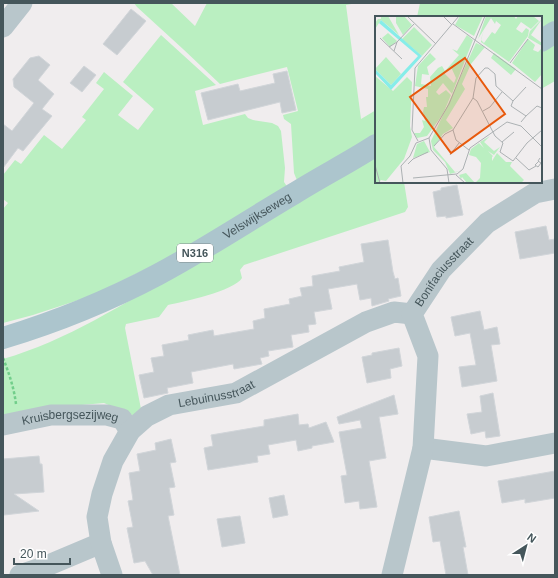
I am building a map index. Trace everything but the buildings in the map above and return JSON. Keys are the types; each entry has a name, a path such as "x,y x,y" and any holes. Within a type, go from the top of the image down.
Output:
{"main road":[{"path":"542,39 555,32"},
{"name":"Velswijkseweg","path":"3,338 90,307 157,275 224,237 296,192 375,146"}],"street":[{"path":"3,27 22,3"},
{"name":"Bonifaciusstraat","path":"392,575 423,448 428,356 412,314 441,270 487,223 535,193 555,189"},
{"name":"Lebuinusstraat","path":"112,575 101,543 97,517 102,494 113,461 130,431 147,416 169,405 236,393 366,322 394,312 412,314"},
{"name":"Kruisbergsezijweg","path":"11,424 50,415 107,415 122,419 130,431"},
{"path":"423,448 486,456 555,443"},
{"path":"20,575 44,567 101,543"}],"path":[{"path":"3,358 9,373 14,393 11,424"}],"green space":[{"path":"134,3 171,3 195,26 207,3 357,3 346,5 361,119 375,111 375,135 298,182 294,173 291,124 284,119 283,115 298,111 287,67 220,84"},
{"path":"420,3 555,3 555,21 542,29 542,16 417,16"},
{"path":"161,35 216,85 195,91 203,125 245,114 248,118 253,120 272,123 278,126 281,131 285,168 284,182 288,188 172,256 91,296 3,323 3,209 8,203 3,199 3,175 15,160 21,164 44,135 62,149 86,120 82,117 104,89 96,83 104,72 133,96 118,115 138,130 154,109 123,82"},
{"path":"555,44 555,81 542,88 542,52"},
{"path":"375,155 375,183 404,183 408,207 405,212 244,265 240,270 242,278 237,283 229,287 208,295 168,305 159,317 126,324 125,328 142,414 139,418 104,403 48,408 3,418 3,359 50,342 95,320"}]}
